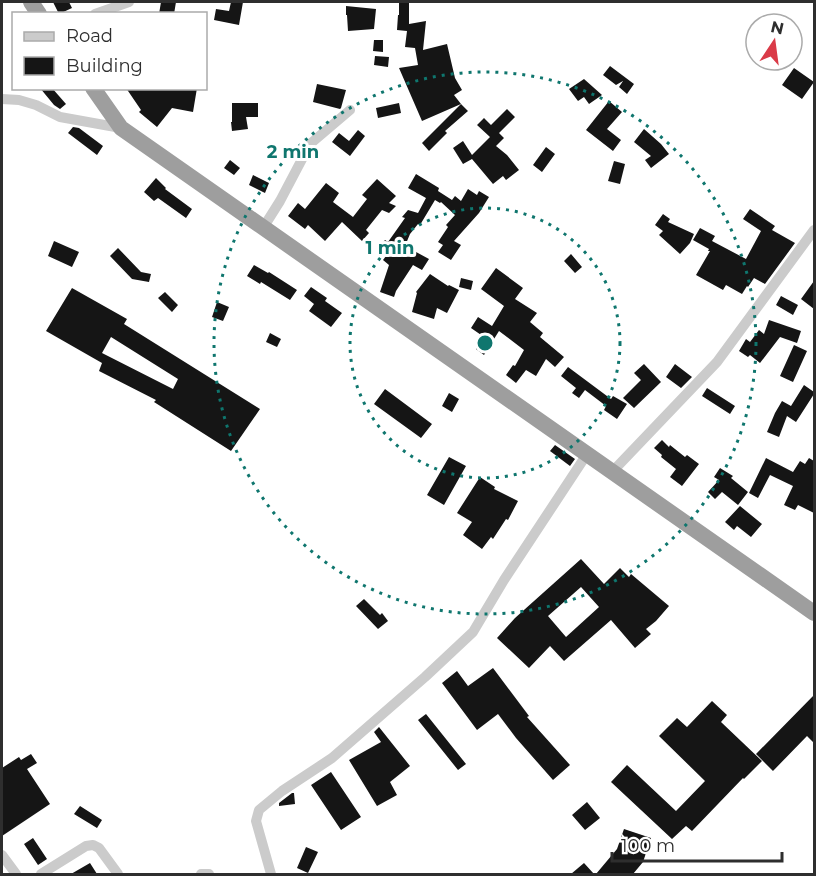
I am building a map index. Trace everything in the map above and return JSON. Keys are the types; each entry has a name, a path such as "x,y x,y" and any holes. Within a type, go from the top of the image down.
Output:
{"highway":[{"path":"94,90 121,128 814,614"}],"street":[{"path":"101,12 129,2"},
{"path":"2,99 36,105 60,117 121,128"},
{"path":"263,228 310,144 350,110"},
{"path":"612,472 717,362 814,230"},
{"path":"267,872 256,821 259,810 282,791 332,758 473,632 504,580 587,454"},
{"path":"41,874 86,846 93,845 99,848 118,874"},
{"path":"2,855 16,874"},
{"path":"201,874 209,874"}],"building":[{"path":"53,2 69,2 72,8 58,12"},
{"path":"161,2 176,2 174,12 159,12"},
{"path":"231,2 243,2 239,25 214,20 216,9 229,11"},
{"path":"399,2 409,2 409,24 426,21 423,50 447,44 455,78 462,90 454,95 461,104 422,121 399,68 418,65 415,48 405,47 407,31 397,30"},
{"path":"346,6 376,9 374,29 348,31"},
{"path":"374,40 383,40 383,52 373,51"},
{"path":"375,56 389,57 388,67 374,65"},
{"path":"610,66 634,84 627,94 619,87 623,81 616,85 603,75"},
{"path":"791,72 800,72 814,82 802,99 782,85"},
{"path":"584,79 602,95 589,104 584,97 578,101 569,89"},
{"path":"317,84 346,90 340,109 313,102"},
{"path":"42,90 54,90 66,104 60,109"},
{"path":"127,90 197,90 193,112 172,108 157,127 139,112 141,110"},
{"path":"609,101 622,112 607,129 621,140 613,151 586,130"},
{"path":"232,103 258,103 258,117 246,117 248,129 232,131"},
{"path":"399,103 401,113 378,118 376,108"},
{"path":"461,104 468,111 445,131 447,133 429,151 422,143"},
{"path":"507,109 515,117 499,133 504,138 496,146 519,170 506,180 503,176 493,184 472,159 463,164 453,148 463,141 472,155 490,137 477,125 484,118 491,125"},
{"path":"73,127 79,128 103,146 97,155 68,133"},
{"path":"644,129 669,154 651,168 645,160 651,156 634,142"},
{"path":"358,130 365,136 350,156 332,142 339,133 349,141"},
{"path":"546,147 555,154 542,172 533,165"},
{"path":"230,160 240,168 234,175 224,168"},
{"path":"614,161 625,164 620,184 608,181"},
{"path":"416,174 439,188 438,191 452,200 455,196 461,201 468,189 477,195 479,191 489,197 479,213 454,241 461,245 451,260 438,252 443,245 438,242 448,227 446,225 455,215 441,202 435,200 420,225 418,224 410,234 405,246 429,259 422,270 413,265 394,297 380,292 389,265 383,260 386,256 377,250 385,240 388,242 408,210 418,213 426,198 408,188"},
{"path":"253,175 269,183 265,193 249,185"},
{"path":"156,178 165,189 192,209 186,218 158,198 154,201 144,192"},
{"path":"377,179 396,196 389,203 396,206 389,213 382,210 366,230 369,233 362,241 342,222 325,241 308,225 305,229 288,216 298,203 305,209 326,183 339,193 333,202 353,217 367,199 362,195"},
{"path":"750,209 775,226 772,230 795,243 765,284 754,278 742,294 726,285 723,290 696,275 710,251 693,240 700,228 715,236 712,241 746,259 761,231 743,219"},
{"path":"663,214 670,219 668,222 694,234 690,243 680,254 659,235 663,231 655,225"},
{"path":"54,241 79,252 72,267 48,256"},
{"path":"118,248 141,272 151,274 149,282 132,279 110,256"},
{"path":"571,254 582,267 575,273 564,261"},
{"path":"254,265 297,290 290,300 247,276"},
{"path":"496,268 523,288 515,299 537,313 530,322 543,333 540,337 564,357 555,367 546,359 536,376 526,370 516,383 506,375 513,365 515,366 524,350 499,331 484,355 476,349 484,337 471,328 478,317 492,326 504,306 481,289"},
{"path":"430,274 448,286 459,290 447,313 437,308 434,319 412,312 416,292"},
{"path":"461,278 473,281 471,290 459,287"},
{"path":"814,281 814,309 801,299"},
{"path":"311,287 327,298 325,301 342,313 331,327 309,311 314,304 304,296"},
{"path":"72,288 127,319 124,324 260,409 231,451 154,402 156,400 99,371 102,363 46,331","holes":["111,337 178,379 173,389 102,353"]},
{"path":"165,292 178,305 172,312 158,298"},
{"path":"781,296 798,305 793,315 776,305"},
{"path":"217,302 229,307 223,321 212,317"},
{"path":"769,320 801,331 797,343 780,337 760,363 750,355 748,357 739,351 746,339 750,342 759,330 764,334"},
{"path":"270,333 281,339 277,347 266,342"},
{"path":"794,345 807,351 793,382 780,376"},
{"path":"644,364 661,382 634,408 623,398 641,380 634,373"},
{"path":"675,364 692,377 681,388 666,377"},
{"path":"568,367 611,399 613,396 627,404 617,419 604,410 606,406 585,390 579,398 572,393 576,388 561,376"},
{"path":"804,385 814,394 796,422 787,416 779,437 767,432 782,401 791,406"},
{"path":"707,388 735,406 730,414 702,396"},
{"path":"385,389 432,424 421,438 374,404"},
{"path":"449,393 459,399 452,412 442,406"},
{"path":"662,440 669,447 670,445 685,457 687,455 699,464 682,486 670,477 676,469 654,448"},
{"path":"555,445 575,459 570,466 550,451"},
{"path":"449,457 466,466 444,505 427,495"},
{"path":"766,458 793,472 800,461 805,464 809,458 814,461 814,513 798,505 795,510 784,505 793,486 770,475 758,498 749,493"},
{"path":"720,468 733,476 731,478 748,492 738,505 722,492 715,499 708,492 719,480 714,477"},
{"path":"480,477 495,487 494,489 518,501 508,520 506,519 493,539 491,537 482,549 463,535 472,522 457,513"},
{"path":"740,506 762,524 751,537 737,526 734,530 725,522"},
{"path":"581,559 604,584 620,568 629,577 631,574 669,606 646,629 651,634 635,648 611,620 564,661 550,646 529,668 497,638 515,618","holes":["581,587 599,607 566,637 548,616"]},
{"path":"364,599 380,615 382,613 388,621 378,629 356,606"},
{"path":"493,668 529,716 527,717 570,765 553,780 498,714 477,730 442,683 457,671 468,686"},
{"path":"814,695 814,743 807,736 773,771 756,754"},
{"path":"712,701 727,715 721,722 762,761 692,831 686,826 672,839 611,782 627,765 676,811 705,781 659,736 677,718 687,727"},
{"path":"426,714 466,764 458,770 418,720"},
{"path":"379,727 410,766 390,782 397,795 377,806 349,760 381,742 374,732"},
{"path":"31,754 37,763 27,769 50,804 2,836 2,768 19,757 21,760"},
{"path":"331,772 361,817 341,830 311,785"},
{"path":"294,793 295,804 279,806 279,803"},
{"path":"587,802 600,818 585,830 572,815"},
{"path":"80,806 102,820 97,828 74,814"},
{"path":"624,829 651,838 643,862 633,874 596,874 617,849"},
{"path":"33,838 47,859 38,865 24,844"},
{"path":"306,847 318,852 308,873 297,868"},
{"path":"90,863 97,874 71,874"},
{"path":"584,863 594,874 571,874"}]}
